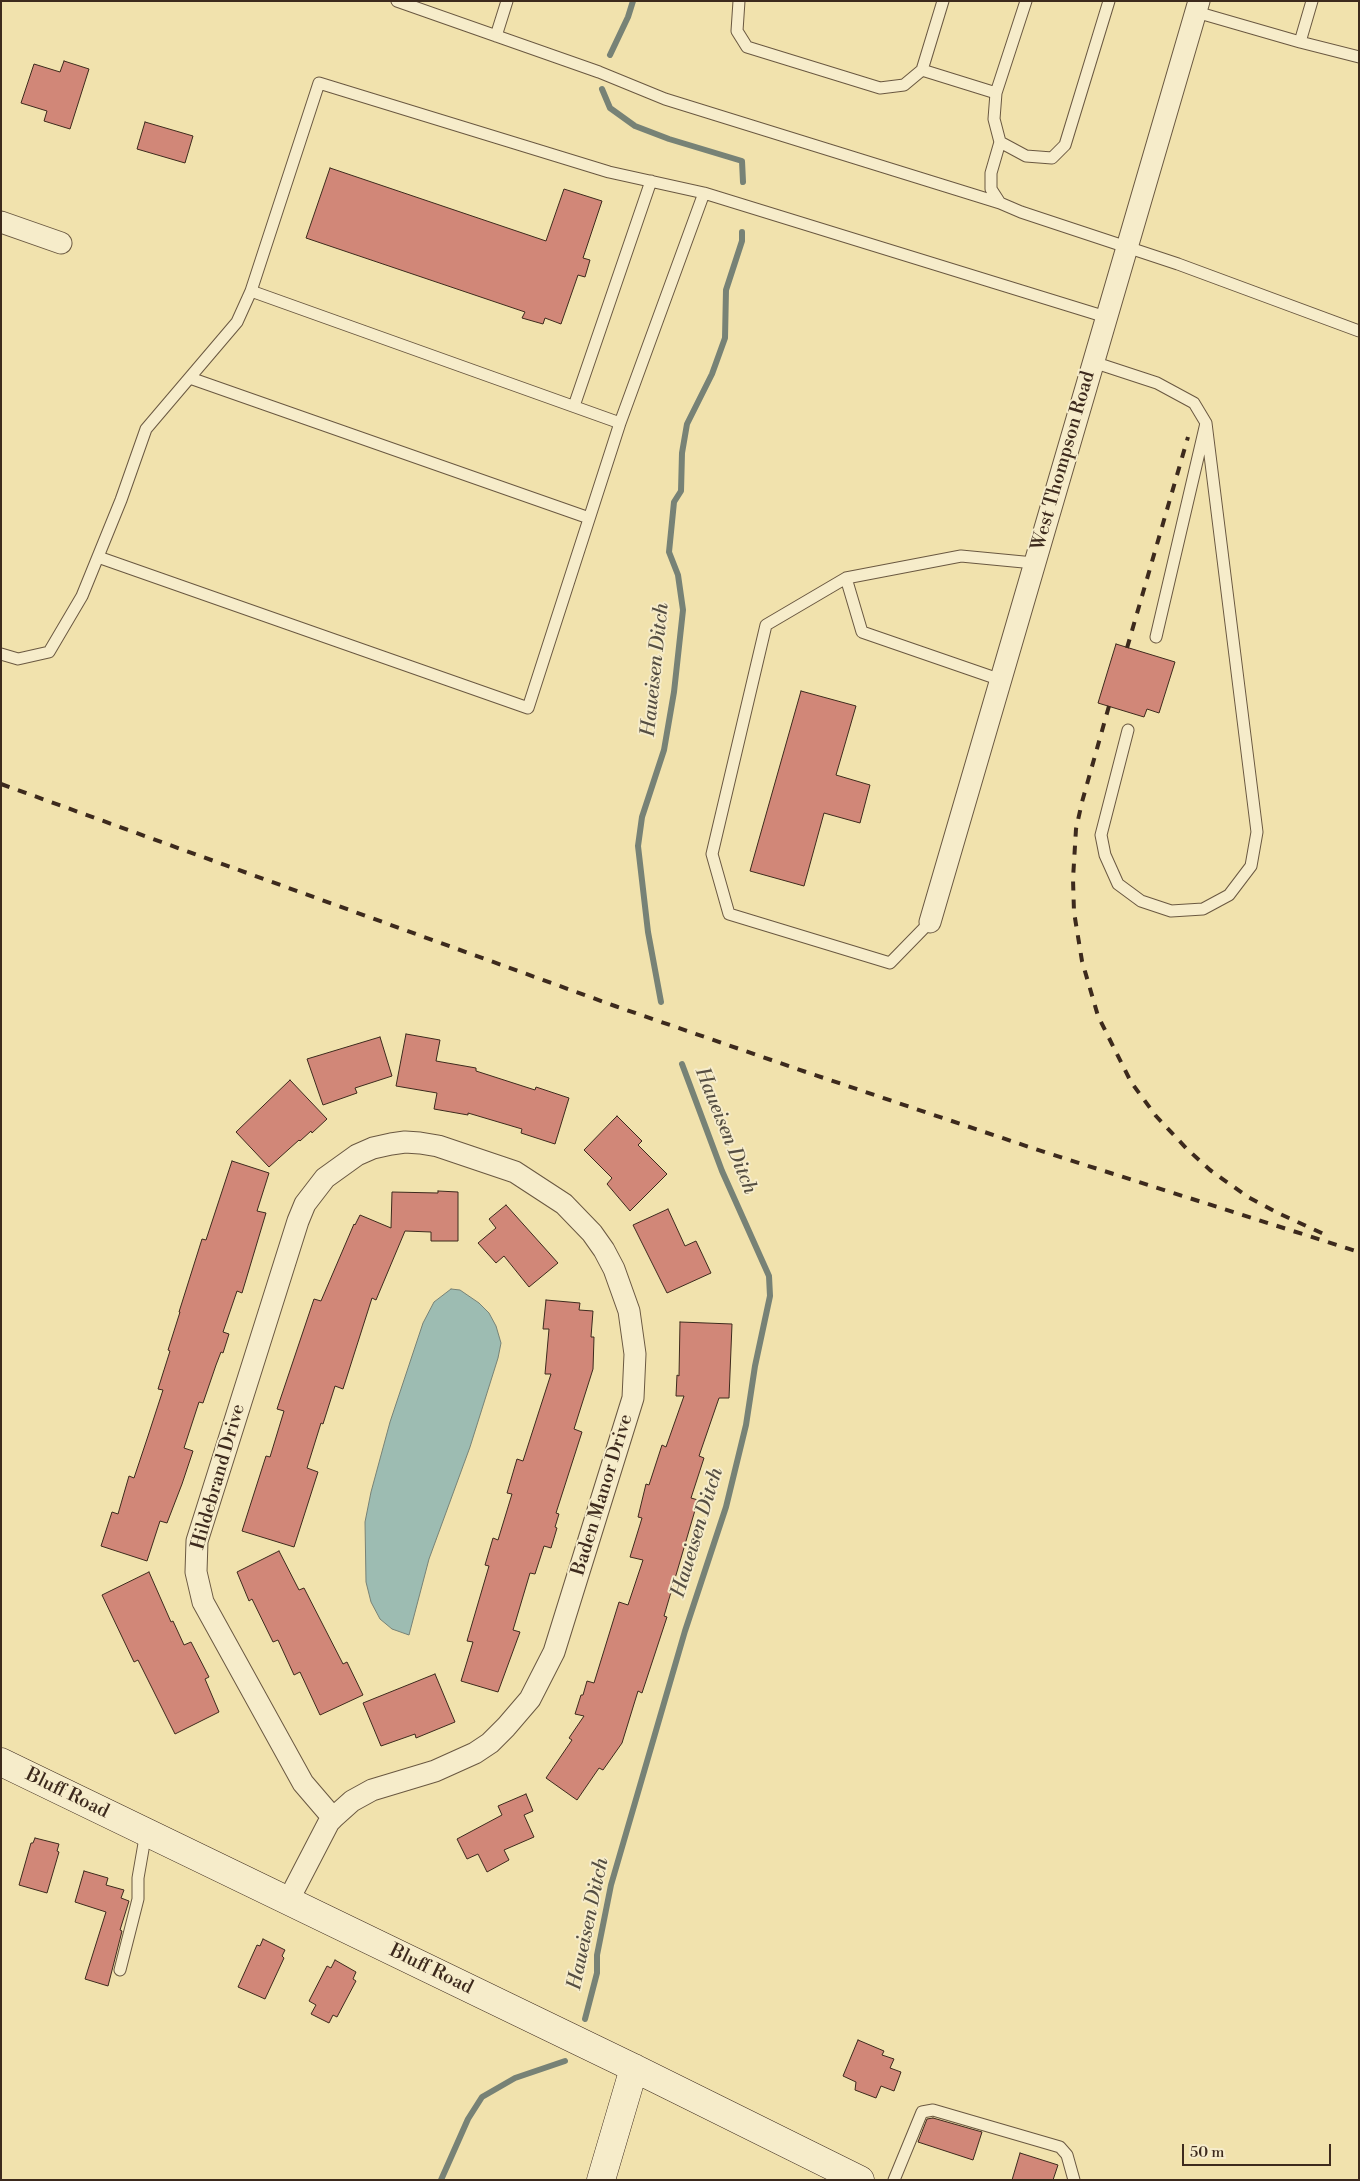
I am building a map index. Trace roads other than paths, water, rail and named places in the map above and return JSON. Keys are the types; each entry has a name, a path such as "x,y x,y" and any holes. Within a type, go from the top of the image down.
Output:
{"main road":[{"name":"Bluff Road","path":"1,1762 634,2068 860,2180"},
{"path":"601,2180 634,2068"}],"street":[{"name":"West Thompson Road","path":"930,922 1198,7"},
{"path":"1,222 61,243"},
{"name":"Baden Manor Drive","path":"288,1900 329,1822 352,1800 372,1790 435,1771 475,1753 490,1743 530,1699 554,1652 628,1418 635,1375 634,1339 629,1311 617,1276 604,1250 592,1233 564,1204 515,1172 438,1146 405,1142 391,1144 373,1148 351,1159"},
{"name":"Hildebrand Drive","path":"333,1818 304,1783 203,1602 196,1572 196,1558 202,1524 298,1221 313,1190 325,1178 351,1159"}],"lane":[{"path":"396,1 599,72 665,99 1000,203 1020,212 1127,246 1359,331"},
{"path":"496,36 507,1"},
{"path":"739,1 738,31 747,47 880,88 904,85 922,70 942,1"},
{"path":"1000,203 991,189 991,173 1000,142 994,119 996,93 1026,1"},
{"path":"1000,142 1026,156 1052,158 1065,145 1110,1"},
{"path":"1300,42 1312,1"},
{"path":"1198,7 1300,42 1359,57"},
{"path":"922,70 996,93"},
{"path":"1,654 18,659 49,652 82,596 121,500 146,429 237,322 251,292 319,84 609,172 704,193 1106,317"},
{"path":"574,406 651,181"},
{"path":"98,557 528,708 620,423 704,193"},
{"path":"251,292 620,423"},
{"path":"1093,362 1157,383 1194,403 1206,423 1257,832 1252,866 1229,895 1203,909 1171,911 1141,901 1118,884 1105,855 1101,835 1128,730"},
{"path":"190,378 589,518"},
{"path":"1156,636 1206,423"},
{"path":"930,922 890,963 729,914 712,854 766,625 846,578 961,556 1034,563"},
{"path":"846,578 862,632 1001,680"},
{"path":"120,1970 138,1899 138,1878 146,1832"},
{"path":"894,2180 922,2112 933,2110 1060,2147 1067,2155 1074,2180"}],"water":[{"path":"451,1289 460,1290 479,1303 489,1313 496,1326 501,1343 470,1447 429,1559 409,1635 392,1629 380,1619 371,1602 366,1582 365,1522 390,1422 423,1323 434,1302"}],"waterway":[{"name":"Haueisen Ditch","path":"610,55 628,17 633,1"},
{"name":"Haueisen Ditch","path":"602,89 610,108 635,126 669,139 742,161 743,182"},
{"name":"Haueisen Ditch","path":"661,1002 648,932 638,846 642,817 664,750 674,692 683,610 678,575 669,552 674,502 681,491 682,453 687,424 712,374 725,338 726,290 742,241 742,232"},
{"name":"Haueisen Ditch","path":"585,2019 597,1973 597,1955 611,1885 685,1631 726,1507 746,1425 755,1366 770,1296 769,1276 722,1171 682,1064"},
{"name":"Haueisen Ditch","path":"441,2180 468,2119 482,2097 515,2078 565,2061"}],"railway":[{"path":"1127,648 1188,437"},
{"path":"1109,706 1076,829 1073,879 1074,912 1082,961 1098,1016 1131,1082 1156,1116 1186,1148 1210,1170 1248,1197 1326,1235"},
{"path":"1,784 615,1006 806,1072 1035,1149 1359,1252"}]}
